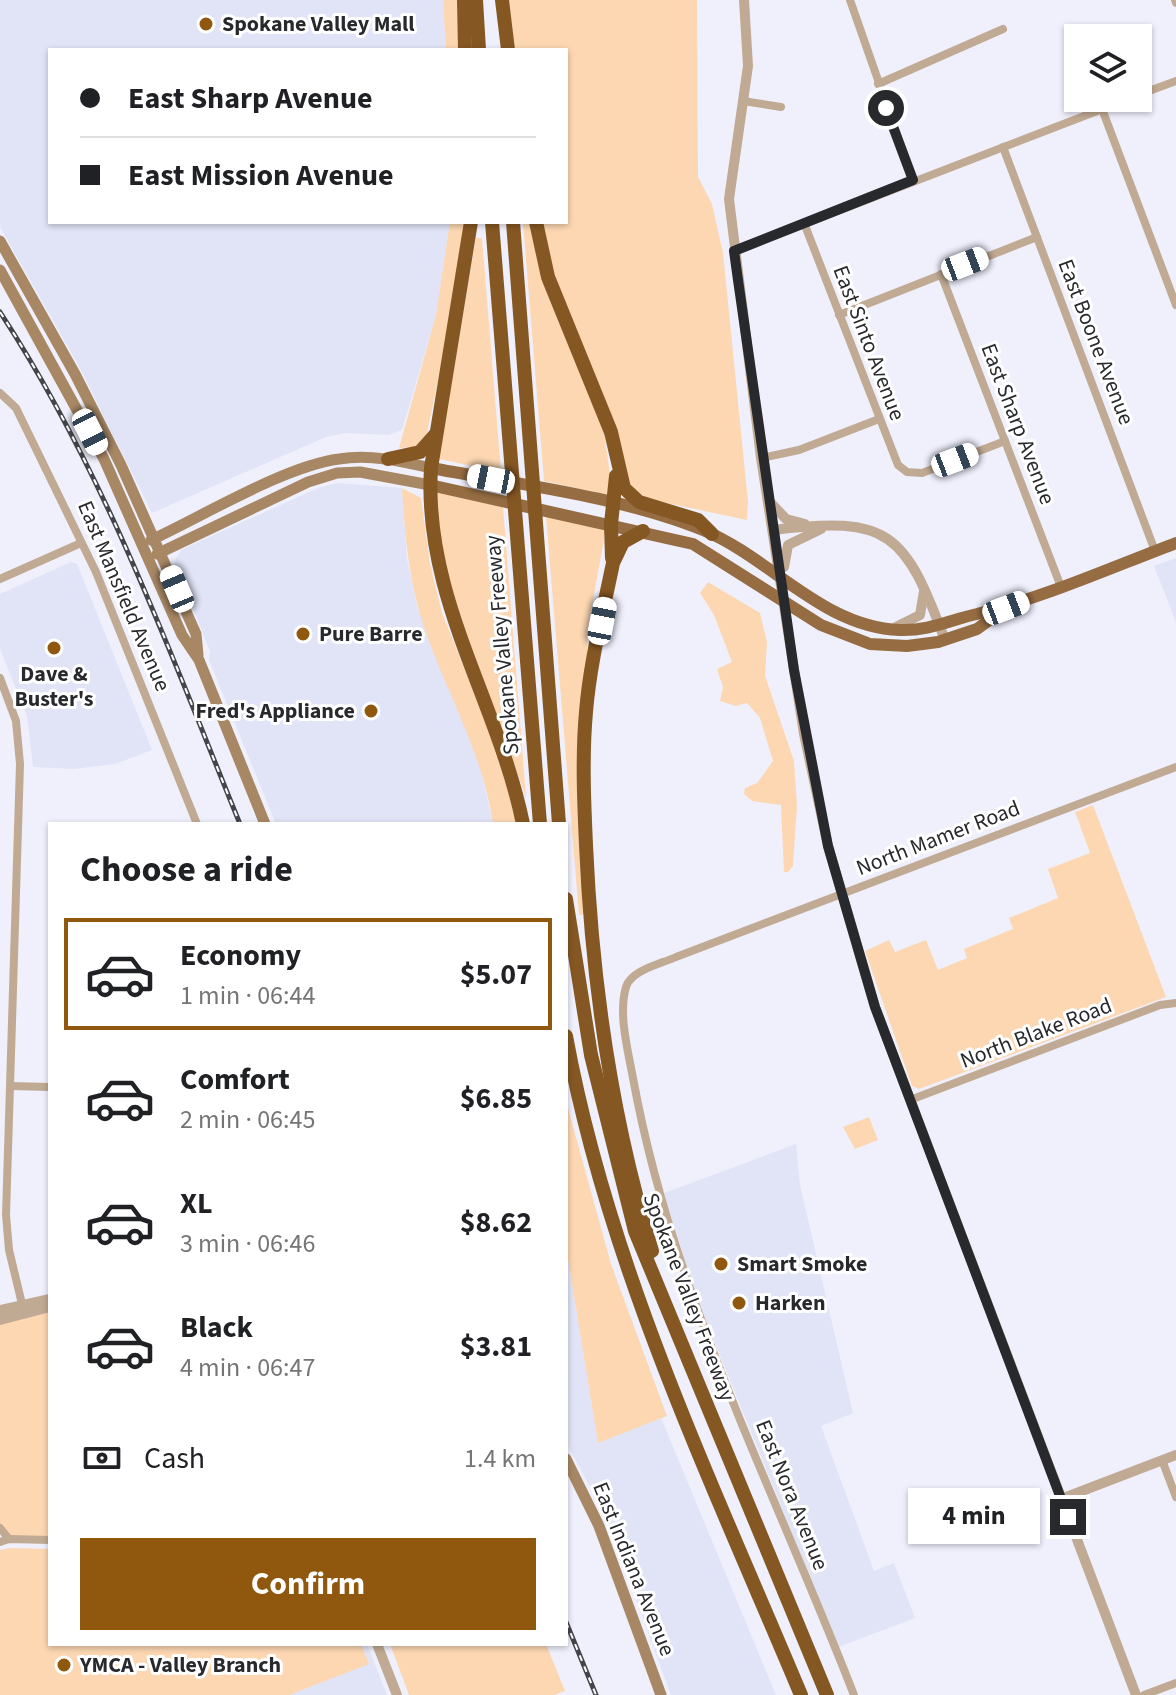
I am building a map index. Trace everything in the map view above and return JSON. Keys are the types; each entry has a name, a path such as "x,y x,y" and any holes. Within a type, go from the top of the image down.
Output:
{"highway":[{"path":"464,0 465,48"},
{"path":"476,0 479,48"},
{"path":"501,0 505,48"},
{"path":"471,224 430,485 436,544 449,610 499,738 522,822"},
{"name":"Spokane Valley Freeway","path":"492,224 540,822"},
{"name":"Spokane Valley Freeway","path":"513,224 559,822"},
{"path":"537,224 557,301 603,411 629,495 639,502 698,520 712,534"},
{"path":"388,459 420,452 439,431"},
{"path":"615,449 611,524 613,563 586,708 583,745 588,885 601,1006 617,1104 646,1228 671,1312"},
{"path":"613,563 623,542 643,531"},
{"name":"Spokane Valley Freeway","path":"568,911 591,1055 635,1231 827,1695"},
{"name":"Spokane Valley Freeway","path":"568,1045 597,1170 630,1275 801,1695"}],"main road":[{"path":"0,241 75,374 162,552 196,634 199,660"},
{"path":"0,270 76,405 143,544 182,635 199,660 264,822"},
{"path":"143,544 315,464 349,458 388,459 614,505 712,534 829,609 858,622 886,629 943,634"},
{"path":"149,558 308,482 337,473 360,472 693,544 714,554 821,625 847,637 890,646 943,634 975,614 1006,608 1176,543"},
{"name":"East Indiana Avenue","path":"568,1463 599,1526 661,1695"}],"street":[{"path":"744,0 749,32 729,199 761,458 773,530 780,551 782,589 807,750 841,894 875,1007 1136,1695"},
{"path":"850,0 913,180"},
{"path":"878,84 1003,29"},
{"path":"1152,90 1176,81"},
{"path":"743,101 781,107"},
{"path":"734,251 1094,112"},
{"path":"1103,112 1176,305"},
{"name":"East Boone Avenue","path":"1003,147 1155,551"},
{"name":"East Sinto Avenue","path":"804,223 894,457 907,472 922,473 1005,441"},
{"path":"839,315 1037,237"},
{"name":"East Sharp Avenue","path":"941,274 1061,587"},
{"name":"East Mansfield Avenue","path":"0,393 16,408 81,543 196,822"},
{"path":"761,458 799,450 879,419"},
{"path":"768,500 786,519 811,525"},
{"path":"773,530 838,523 884,535 913,562 943,634"},
{"path":"780,551 797,538 838,523"},
{"path":"0,579 81,543"},
{"path":"886,629 920,615 924,585"},
{"path":"0,678 16,721 20,764 6,1215 9,1250 23,1308"},
{"name":"North Mamer Road","path":"627,983 635,975 676,957 1176,767"},
{"name":"East Nora Avenue","path":"627,983 625,1023 636,1095 678,1255 854,1695"},
{"name":"North Blake Road","path":"910,1100 1160,1005 1176,1003"},
{"path":"10,1086 48,1087"},
{"path":"0,1320 48,1300"},
{"path":"0,1310 48,1307"},
{"path":"1061,1499 1176,1455"},
{"path":"1162,1460 1176,1497"},
{"path":"0,1528 4,1540 48,1540"},
{"path":"378,1646 397,1695"},
{"path":"1144,1695 1176,1683"}],"shaded area":[{"path":"0,0 443,0 446,48 48,48 48,224 450,224 436,315 402,430 389,435 346,433 326,437 152,513 81,370 0,227"},
{"path":"443,0 458,0 460,48 446,48"},
{"path":"509,0 697,0 698,177 712,204 723,253 748,502 747,520 643,498 631,489 614,421 557,287 541,224 568,224 568,48 514,48"},
{"path":"450,224 465,224 451,319 427,433 415,447 399,448 436,315"},
{"path":"523,224 534,224 603,425 613,496 544,481"},
{"path":"476,238 482,238 501,472 439,459"},
{"path":"337,483 402,488 407,559 417,606 478,757 493,822 275,822 209,660 210,651 175,565 181,550 318,488"},
{"path":"402,488 421,498 430,564 442,613 495,745 516,822 493,822 482,774 426,633 409,561"},
{"path":"437,492 503,507 526,798 503,731 463,636 440,546"},
{"path":"546,516 606,528 587,633 586,914 579,915"},
{"path":"1176,558 1176,622 1154,566"},
{"path":"71,562 77,564 152,750 115,764 75,769 33,767 27,716 0,649 0,594"},
{"path":"708,582 760,613 767,642 765,676 794,761 797,806 793,866 788,872 784,872 781,805 752,801 744,794 745,788 757,783 773,761 760,718 747,703 736,706 720,701 723,687 717,669 732,662 714,615 700,593"},
{"path":"1093,805 1166,997 919,1089 912,1086 865,951 889,940 895,952 926,940 938,970 967,958 964,949 1013,929 1009,918 1058,898 1048,869 1090,853 1075,812"},
{"path":"568,1108 611,1264 667,1416 598,1443 568,1259"},
{"path":"869,1117 878,1140 855,1149 843,1127"},
{"path":"796,1144 800,1185 853,1413 821,1426 874,1571 894,1563 915,1618 838,1647 696,1296 664,1193"},
{"path":"568,1259 598,1443 661,1418 776,1695 671,1695 605,1515 568,1446"},
{"path":"48,1308 48,1540 9,1539 0,1528 0,1320"},
{"path":"48,1549 48,1646 362,1646 369,1664 289,1695 0,1695 0,1550"},
{"path":"206,1646 368,1646 387,1695 224,1695"},
{"path":"391,1646 547,1646 565,1691 554,1695 409,1695"}],"railway":[{"path":"0,312 37,373 103,498 160,627 239,822"},
{"path":"568,1627 596,1695"}],"place":[{"name":"Spokane Valley Mall","path":"206,24"},
{"name":"Pure Barre","path":"303,634"},
{"name":"Dave & Buster's","path":"54,648"},
{"name":"Fred's Appliance","path":"371,711"},
{"name":"Smart Smoke","path":"721,1264"},
{"name":"Harken","path":"739,1303"},
{"name":"YMCA - Valley Branch","path":"64,1665"}],"route":[{"path":"886,108 913,180 734,251 761,458 804,734 828,846 875,1007 1068,1517"}]}
